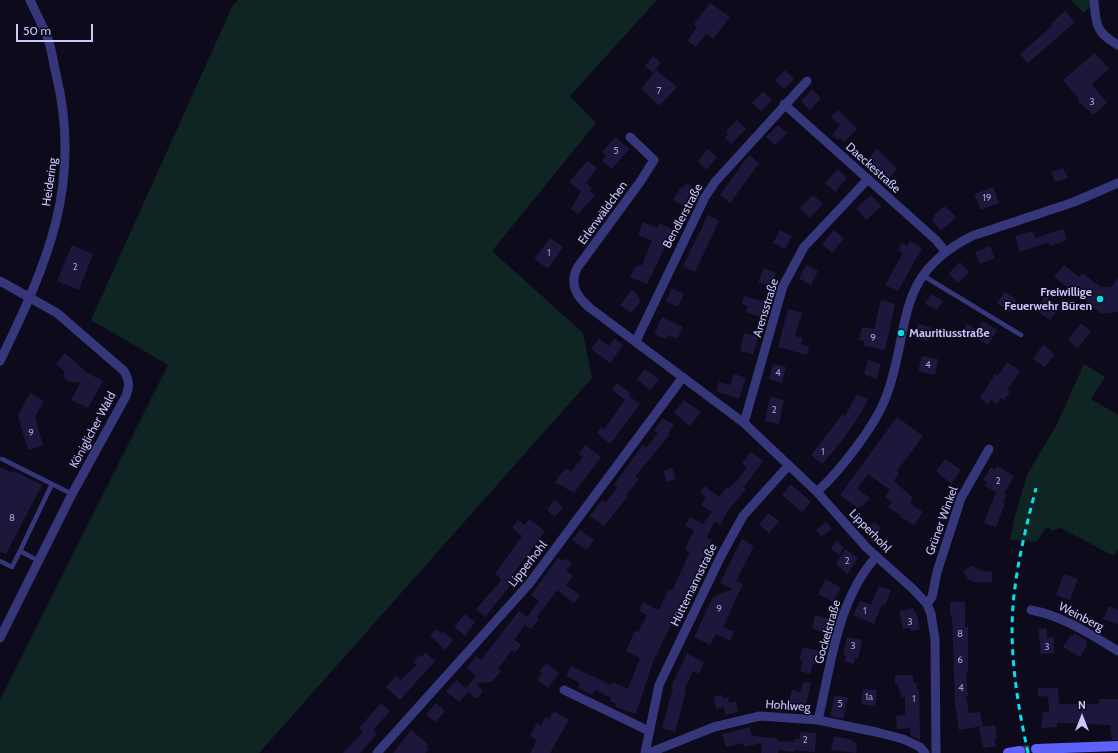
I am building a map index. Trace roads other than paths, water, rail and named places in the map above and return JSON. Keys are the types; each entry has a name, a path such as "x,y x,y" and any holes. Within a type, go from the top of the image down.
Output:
{"main road":[{"path":"1036,749 1118,746"},
{"path":"1008,753 1020,751"}],"street":[{"name":"Heidering","path":"0,361 30,299 45,262 63,196 67,144 61,93 48,40 30,0"},
{"path":"1094,1 1096,24 1101,33 1118,45"},
{"name":"Bendlerstraße","path":"636,341 705,197 715,182 806,81"},
{"name":"Daeckestraße","path":"784,104 868,179 945,251"},
{"name":"Erlenwäldchen","path":"590,308 583,302 575,290 574,274 654,160 630,137"},
{"name":"Arensstraße","path":"744,423 783,286 804,247 868,179"},
{"path":"817,492 832,478 879,412 890,384 908,304 922,275 945,251 972,236 1074,202 1118,183"},
{"name":"Königlicher Wald","path":"0,281 63,317 124,370 128,378 128,390 126,396 72,494 0,638"},
{"name":"Lipperhohl","path":"590,308 744,423 817,492 876,557 913,589 926,604 931,614 935,640 936,753"},
{"name":"Lipperhohl","path":"377,753 529,584 683,377"},
{"name":"Grüner Winkel","path":"926,604 932,597 937,572 961,498 989,449"},
{"name":"Hüttemannstraße","path":"645,753 659,685 722,556 743,516 789,465"},
{"name":"Gockelstraße","path":"818,720 840,627 847,607 852,593 876,557"},
{"name":"Weinberg","path":"1031,610 1046,613 1071,624 1118,651"},
{"path":"564,690 650,731"},
{"name":"Hohlweg","path":"649,753 714,727 760,716 818,720 903,739 920,747 925,753"}],"lane":[{"path":"922,275 1021,335"},
{"path":"2,459 72,494"},
{"path":"0,561 12,568 52,484"},
{"path":"20,551 39,561"}],"tunnel":[{"path":"1020,751 1036,749"}],"railway":[{"path":"1028,753 1017,695 1013,655 1012,615 1020,555 1036,488"}],"place":[{"name":"Freiwillige Feuerwehr Büren","path":"1100,299"},
{"name":"Mauritiusstraße","path":"901,333"}]}
